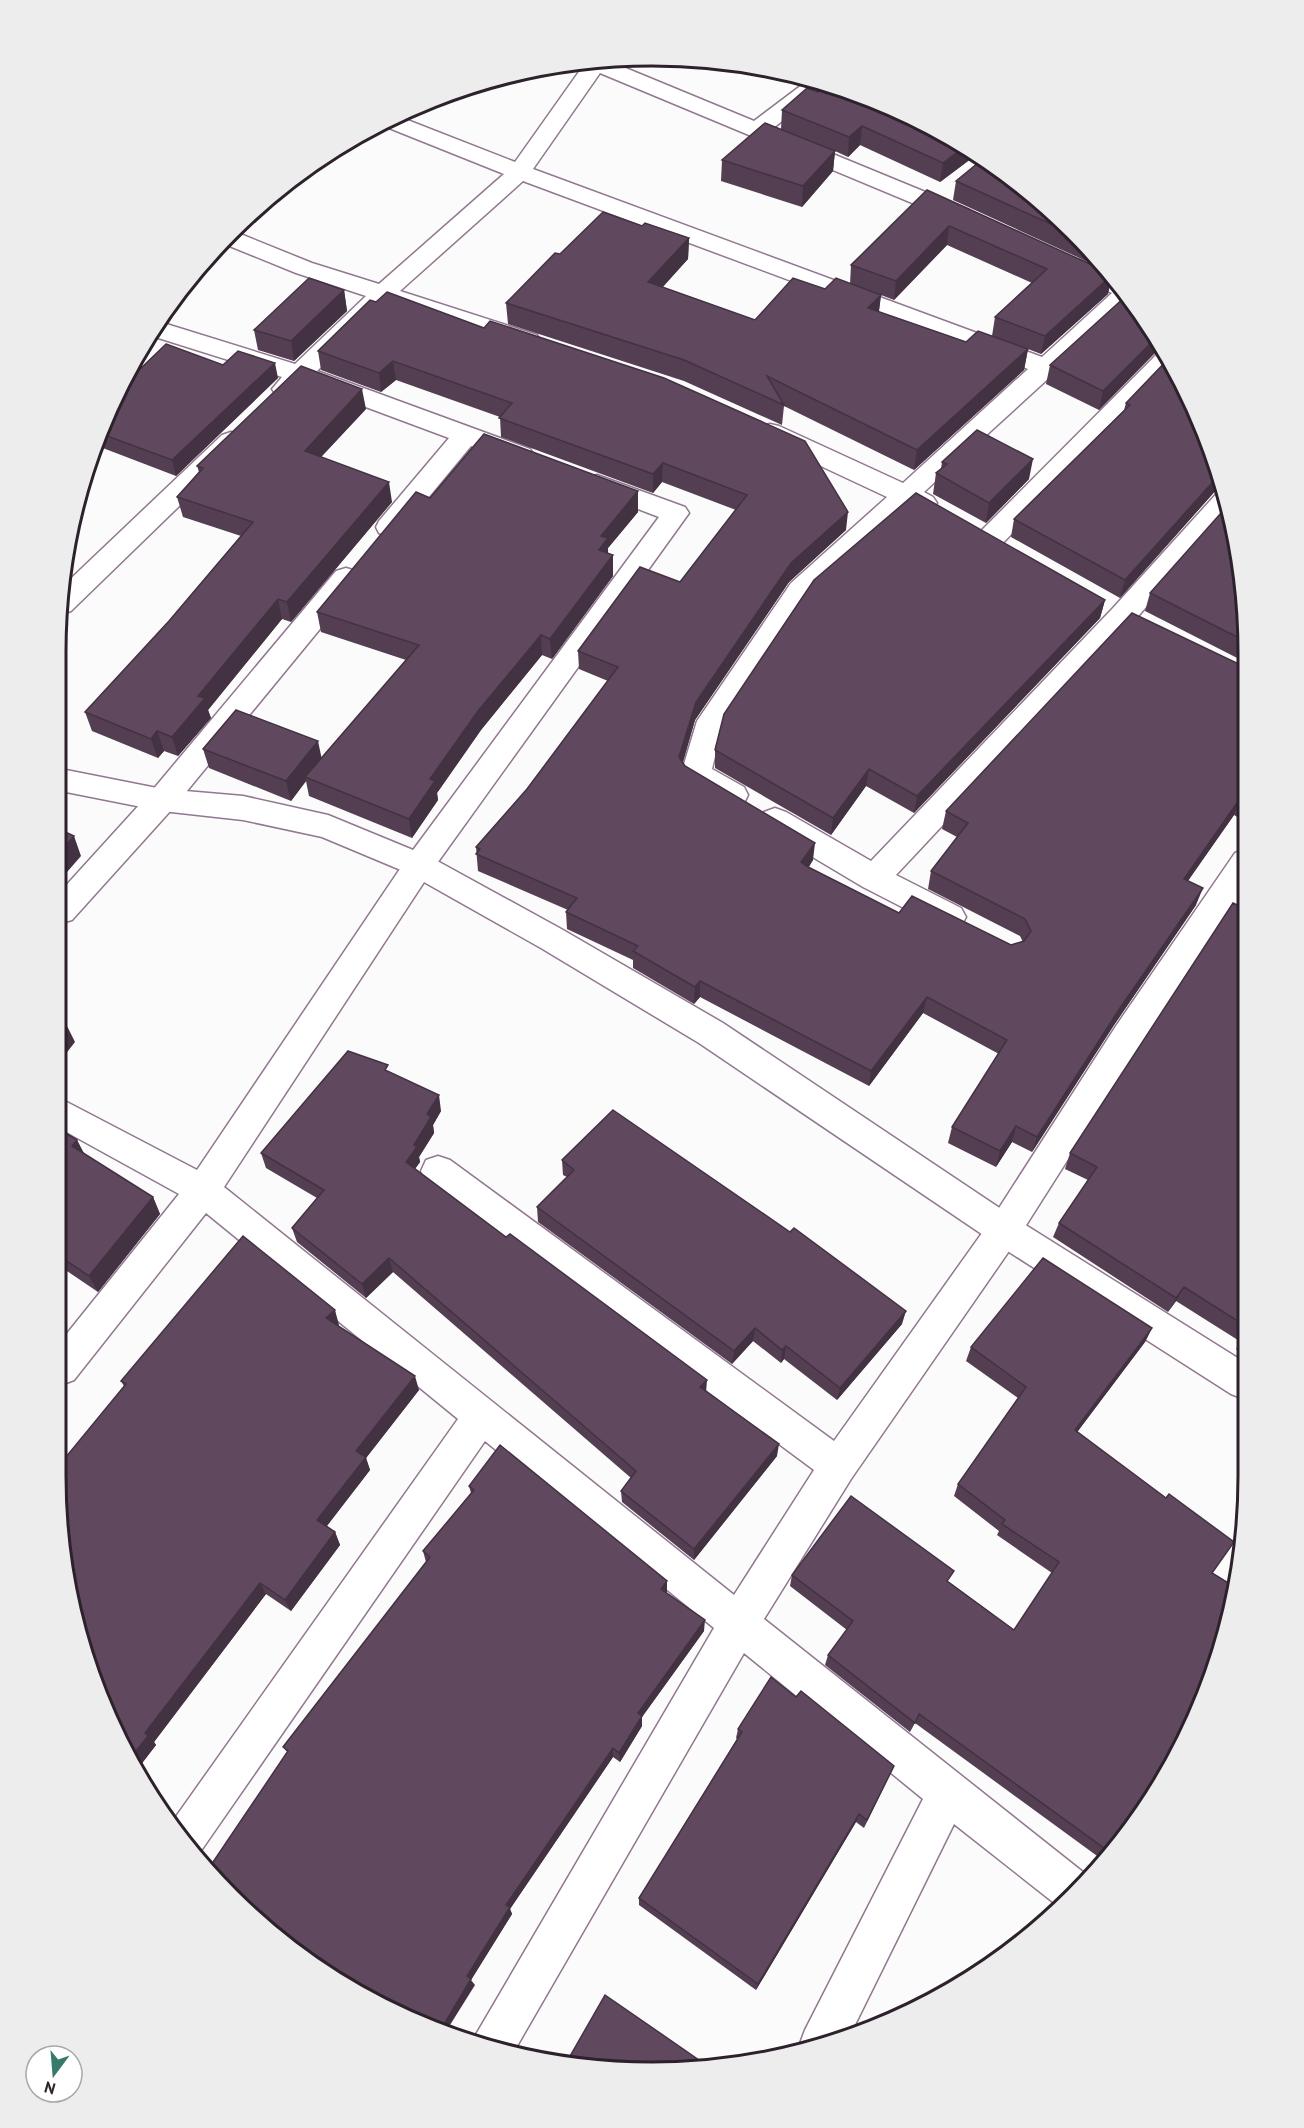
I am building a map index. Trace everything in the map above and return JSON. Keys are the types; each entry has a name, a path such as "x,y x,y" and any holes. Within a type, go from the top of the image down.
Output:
{"street":[{"path":"610,67 757,130 941,195 985,226"},
{"path":"69,596 383,294 520,172 589,70"},
{"path":"757,130 811,88"},
{"path":"398,124 520,172 1046,367"},
{"path":"236,240 304,268 550,349"},
{"path":"1048,254 1105,281"},
{"path":"978,932 874,878 696,774 707,729 801,590 1120,299"},
{"path":"162,331 300,374 543,464"},
{"path":"748,422 908,494 979,533 1161,362"},
{"path":"66,906 162,800 466,435"},
{"path":"66,1362 203,1190 419,865 676,513 576,476"},
{"path":"874,878 1124,615 1220,507"},
{"path":"66,781 162,800 243,808 328,827 419,865 552,939 711,1033 1004,1230 1238,1378"},
{"path":"495,2041 739,1623 838,1466 1004,1230 1128,1036 1233,907 1238,889"},
{"path":"66,1116 203,1190 948,1793 1068,1887"},
{"path":"438,1171 838,1466"},
{"path":"188,1834 482,1415"},
{"path":"826,2035 948,1793"}],"building":[{"path":"807,88 840,97 911,126 957,152 943,163 862,126 849,137 782,110"},
{"path":"765,123 835,151 803,186 722,160"},
{"path":"977,164 1009,187 1052,225 956,181"},
{"path":"927,190 1092,265 1105,281 1045,336 995,317 1047,269 949,226 896,281 851,265"},
{"path":"603,212 642,226 645,223 689,238 648,282 755,320 793,278 825,289 836,278 881,295 868,308 966,342 978,331 1028,349 917,450 767,376 784,405 684,360 506,303 555,253 560,254"},
{"path":"309,278 344,290 291,341 254,330"},
{"path":"387,292 484,328 490,321 664,378 805,441 848,512 791,563 696,702 679,757 685,766 815,843 801,862 808,867 899,913 912,896 1011,945 1024,941 1031,931 1025,919 931,871 968,823 946,811 1132,613 1238,664 1238,801 1184,879 1203,888 1120,1008 1037,1137 1016,1126 1000,1151 952,1127 1007,1040 927,997 871,1071 700,981 695,987 633,951 638,946 566,912 577,898 476,854 480,849 476,847 527,789 618,667 578,651 640,567 680,582 747,495 663,463 653,474 499,418 512,403 393,361 379,373 318,351 370,300 376,302"},
{"path":"1121,301 1150,344 1103,391 1050,365"},
{"path":"166,344 223,365 238,351 275,363 172,460 108,436 126,393 139,370"},
{"path":"1162,365 1178,393 1193,428 1213,482 1125,580 1014,519 1130,405 1126,403"},
{"path":"301,366 362,389 305,451 389,482 287,602 278,599 198,696 205,698 172,737 157,731 151,739 85,712 169,621 253,522 177,497 203,468 197,466"},
{"path":"977,430 1033,459 989,503 936,473 947,464 942,462"},
{"path":"484,434 638,491 601,536 608,538 599,550 613,555 550,639 541,635 478,711 430,779 435,781 409,819 305,777 419,645 317,612 416,492 430,498"},
{"path":"916,493 1105,600 917,796 869,769 833,818 715,750 724,714 814,580"},
{"path":"1221,513 1233,576 1238,637 1150,593"},
{"path":"236,710 318,741 286,781 203,749"},
{"path":"66,832 74,836 66,845"},
{"path":"1233,903 1238,905 1238,1321 1184,1287 1176,1298 1059,1223 1097,1167 1070,1153"},
{"path":"348,1051 388,1065 385,1070 439,1095 427,1114 431,1117 414,1145 417,1147 406,1162 506,1237 510,1234 707,1380 700,1387 779,1444 694,1549 621,1491 636,1471 389,1258 362,1284 292,1228 324,1190 261,1153"},
{"path":"613,1110 790,1232 794,1228 906,1311 840,1388 786,1346 782,1350 755,1328 734,1351 537,1207 574,1170 562,1160"},
{"path":"66,1133 77,1140 72,1146 153,1197 89,1276 66,1260"},
{"path":"243,1236 335,1310 326,1318 415,1376 356,1451 366,1457 317,1520 335,1532 285,1600 260,1583 145,1733 148,1736 135,1752 111,1700 86,1628 77,1590 67,1514 66,1457 126,1384 121,1381"},
{"path":"1043,1258 1152,1328 1075,1430 1166,1498 1169,1494 1234,1542 1212,1573 1228,1583 1218,1628 1193,1700 1178,1735 1159,1769 1139,1802 1104,1848 919,1714 915,1723 828,1655 853,1621 792,1575 851,1496 954,1571 947,1581 1014,1630 1059,1562 1002,1524 1005,1520 958,1484 1026,1387 971,1347"},
{"path":"500,1445 667,1581 661,1589 705,1620 638,1713 642,1716 619,1753 613,1748 506,1905 510,1907 467,1976 471,1979 445,2023 393,2002 326,1963 266,1917 212,1863 288,1751 283,1747 430,1557 423,1551 474,1490 469,1486"},
{"path":"771,1677 796,1697 801,1691 894,1766 867,1820 859,1814 758,1984 639,1898 742,1732 738,1729"},
{"path":"605,1995 699,2060 614,2061 570,2056"}]}
